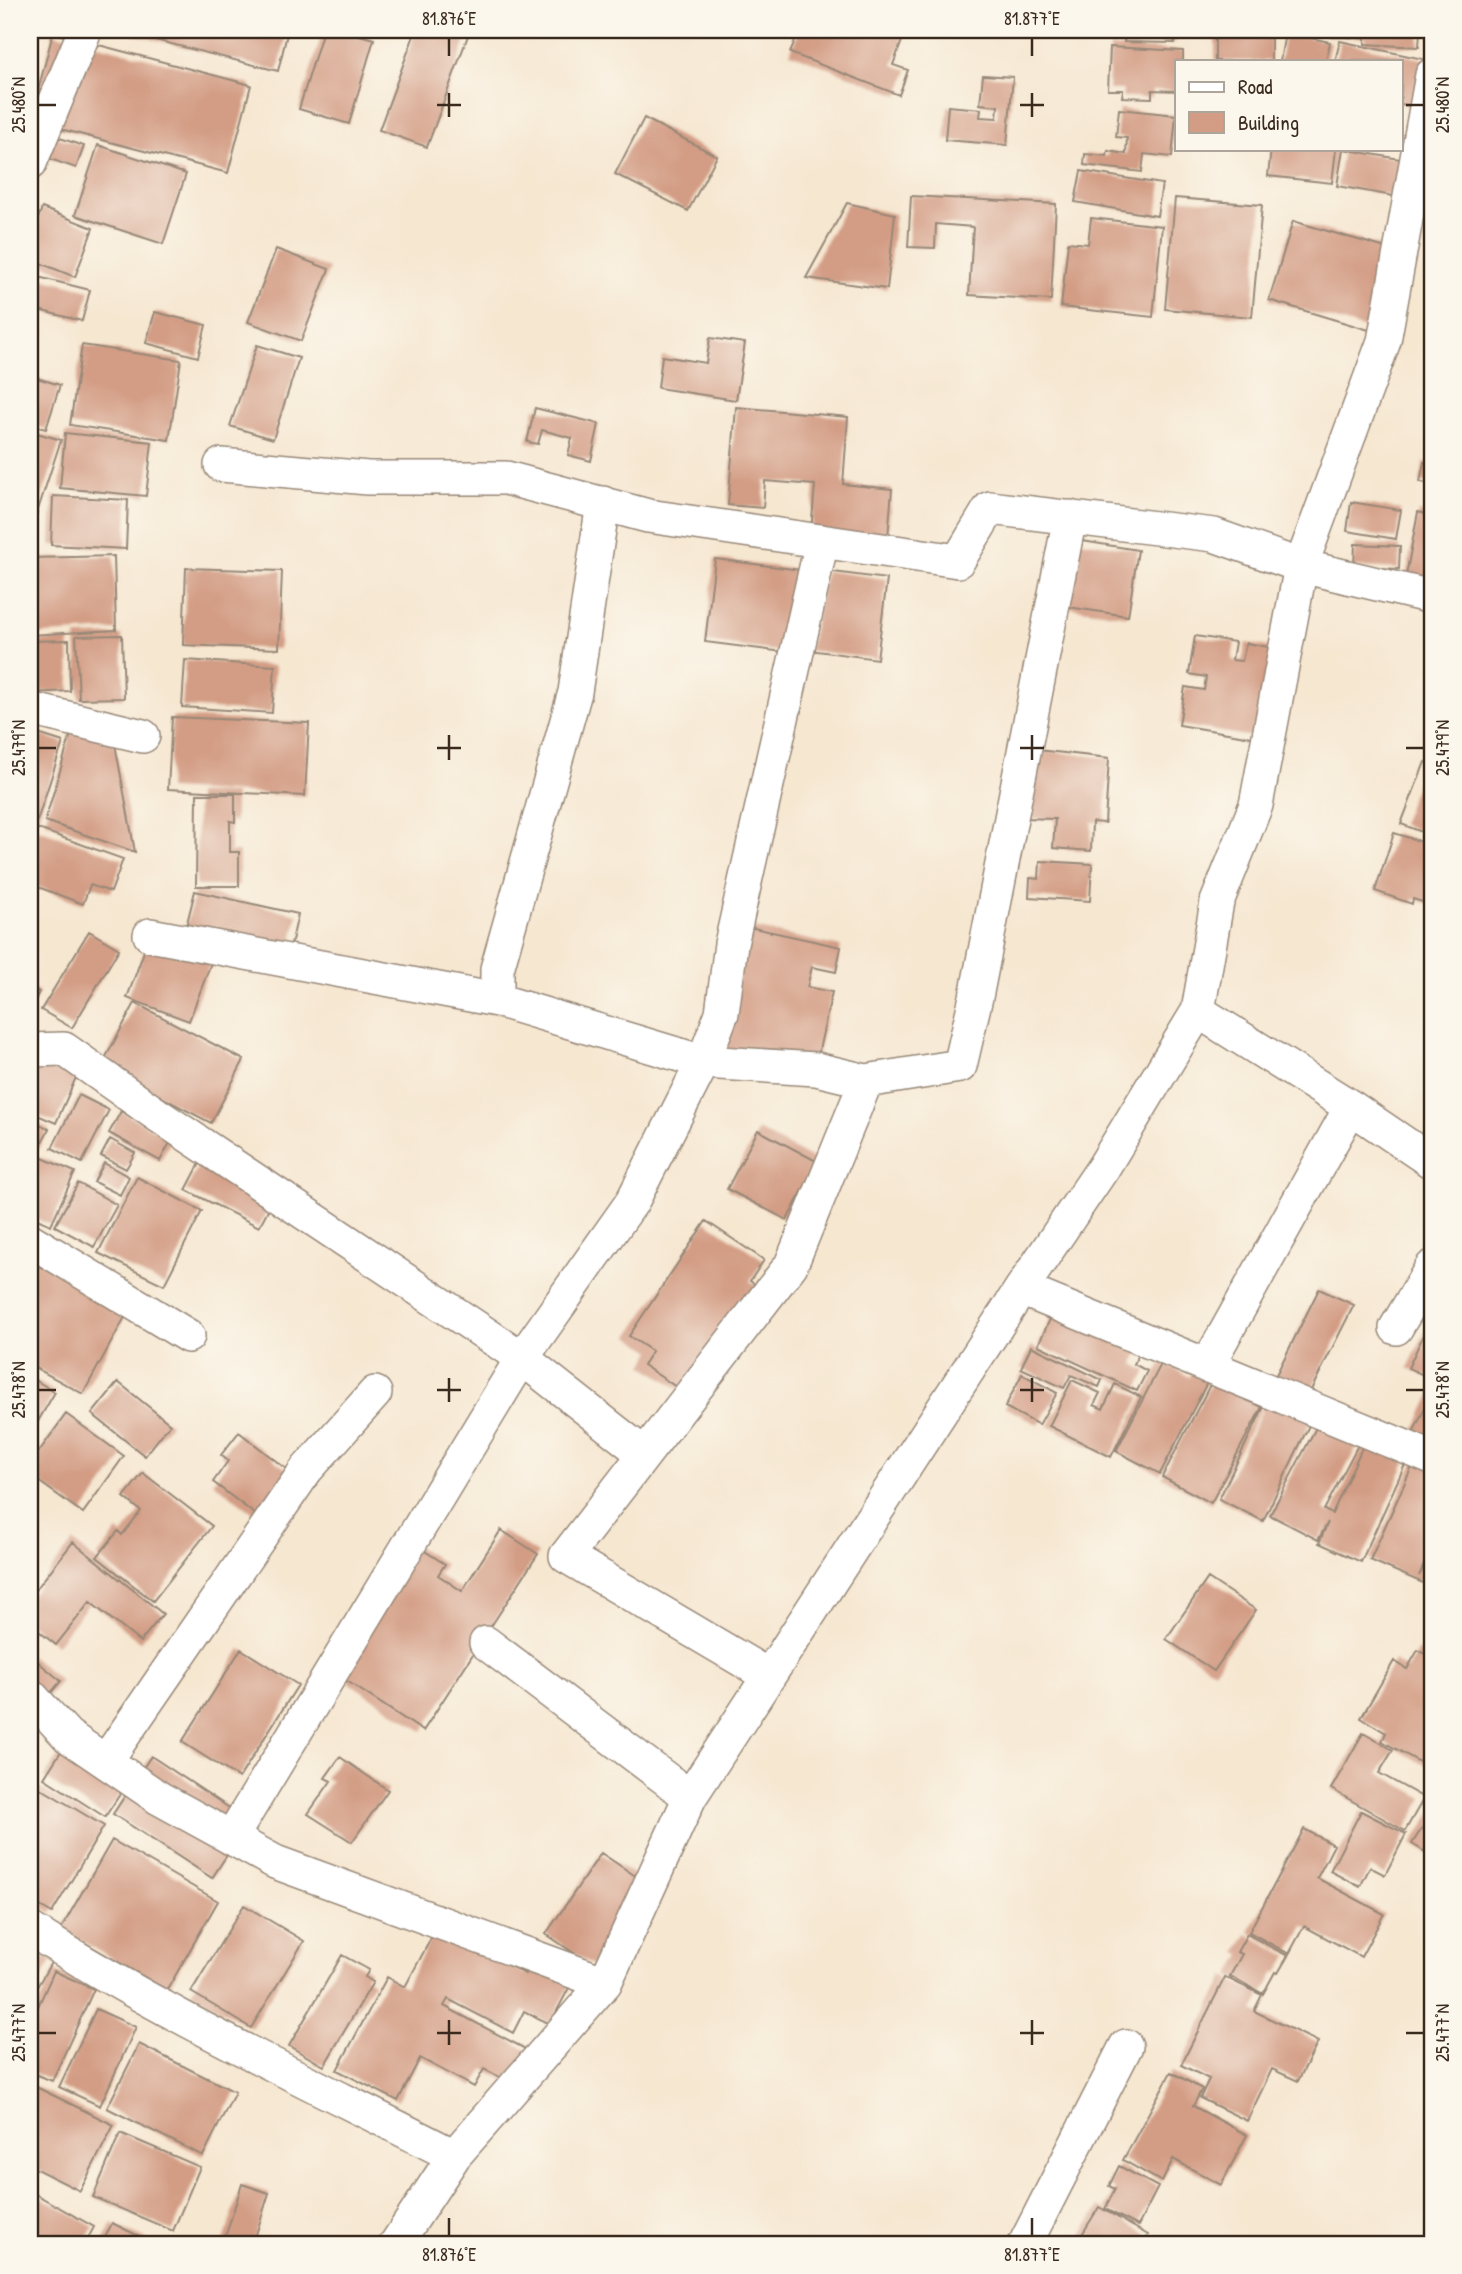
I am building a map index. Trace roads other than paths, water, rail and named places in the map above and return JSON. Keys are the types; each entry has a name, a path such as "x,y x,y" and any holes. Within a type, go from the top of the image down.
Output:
{"street":[{"path":"30,163 85,30"},
{"path":"396,2244 454,2156 605,1983 690,1797 1021,1289 1103,1168 1198,1011 1217,902 1256,805 1301,566 1384,341 1432,75"},
{"path":"222,465 369,478 506,478 648,516 958,561 990,508 1214,536 1301,566 1432,597"},
{"path":"497,1000 497,969 575,692 603,503"},
{"path":"150,935 497,1000 703,1062 816,1069 866,1081 960,1066 976,997 1070,517"},
{"path":"231,1838 522,1358 632,1202 703,1062 722,1013 731,944 822,541"},
{"path":"30,709 143,736"},
{"path":"1198,1011 1351,1107 1432,1162"},
{"path":"30,1050 64,1049 156,1114 522,1358 644,1454"},
{"path":"769,1676 566,1556 791,1265 866,1081"},
{"path":"1207,1366 1351,1107"},
{"path":"30,1240 188,1336"},
{"path":"1396,1328 1432,1267"},
{"path":"1021,1289 1432,1458"},
{"path":"106,1761 306,1470 375,1393"},
{"path":"486,1643 690,1797"},
{"path":"30,1695 68,1736 159,1798 275,1862 605,1983"},
{"path":"30,1929 80,1961 223,2038 454,2156"},
{"path":"1025,2244 1126,2046"}]}
